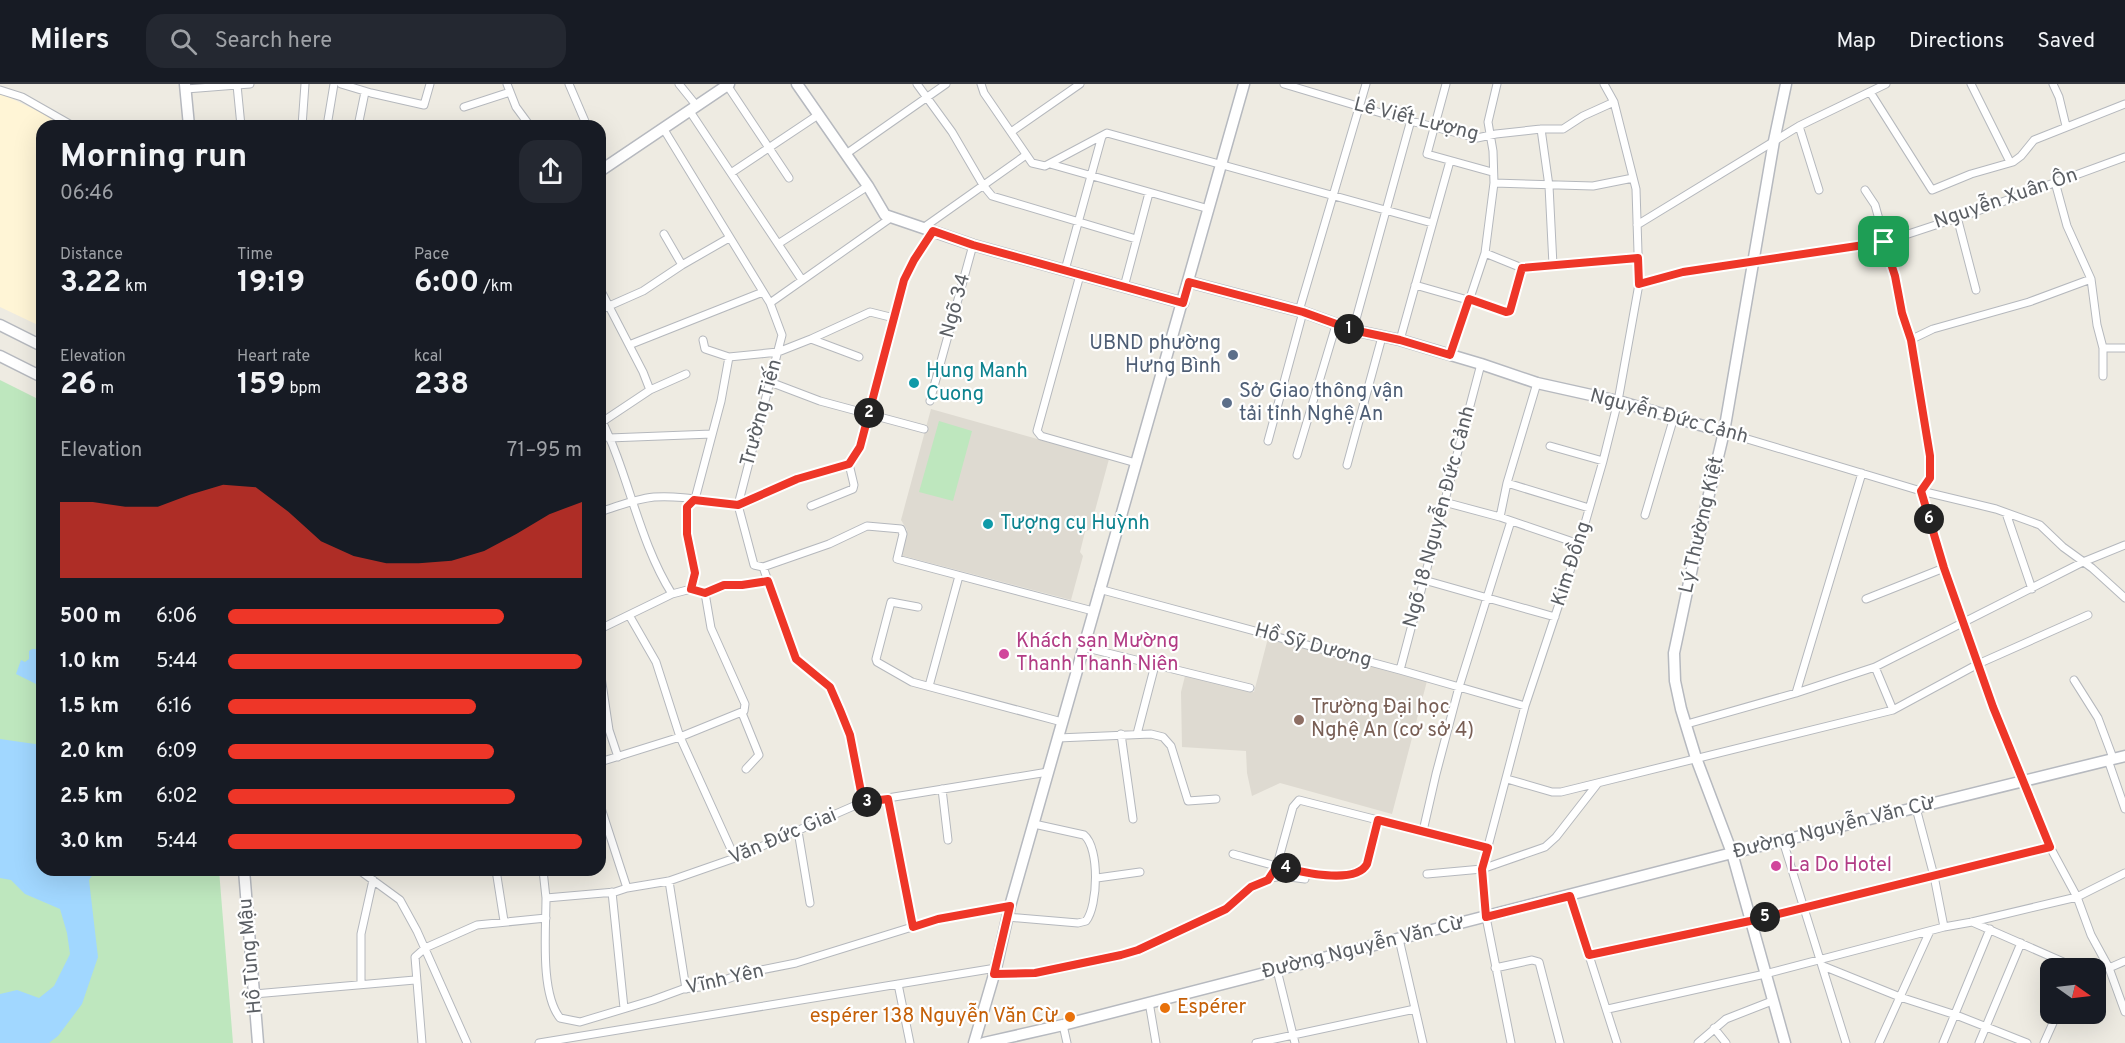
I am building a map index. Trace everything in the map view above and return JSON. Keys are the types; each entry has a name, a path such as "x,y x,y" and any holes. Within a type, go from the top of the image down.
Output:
{"main road":[{"path":"797,84 868,186 885,215 973,245 1183,303"},
{"path":"974,1043 1099,589 1183,303 1244,84"},
{"name":"Lý Thường Kiệt","path":"1785,1043 1732,853 1696,758 1675,681 1674,653 1724,432 1774,141 1786,84"},
{"path":"606,163 728,85"},
{"path":"185,86 188,120"},
{"name":"Nguyễn Đức Cảnh","path":"1189,282 1301,312 1353,330 1400,340 1537,383 1618,401 1724,432"},
{"path":"0,325 36,343"},
{"path":"0,356 36,374"},
{"name":"Đường Nguyễn Văn Cừ","path":"984,1043 1063,1025 1732,853 2125,756"},
{"name":"Hồ Tùng Mậu","path":"244,876 258,1043"}],"street":[{"path":"185,86 250,84"},
{"path":"302,120 305,84"},
{"path":"328,120 334,84"},
{"path":"341,84 365,92 424,105 430,84"},
{"path":"569,84 584,120"},
{"path":"679,84 731,173 802,280"},
{"path":"917,84 952,132 983,185 992,196 1136,239"},
{"path":"846,154 946,84"},
{"path":"981,84 984,93 1032,163 1045,166 1107,133 1432,223"},
{"path":"1011,132 1080,84"},
{"name":"Lê Viết Lượng","path":"1284,84 1359,107 1476,138 1541,129 1563,129 1583,116 1614,102"},
{"path":"1268,441 1333,195 1366,84"},
{"path":"1446,84 1427,154 1492,172"},
{"path":"1450,355 1485,253 1494,183 1489,114 1497,84"},
{"name":"Kim Đồng","path":"1511,1043 1486,917 1482,869 1525,706 1579,544 1603,461 1618,401 1639,284 1636,189 1614,102 1604,84"},
{"path":"1637,225 1800,126 1873,88 1886,84"},
{"path":"1971,84 2010,162"},
{"path":"2053,84 2059,97 2066,126"},
{"path":"237,85 240,120"},
{"path":"728,85 789,177"},
{"path":"464,107 508,88 516,107 526,120"},
{"path":"1873,88 1932,190 1971,174 2010,162 2021,156 2034,140 2125,105"},
{"path":"0,90 22,98 61,120"},
{"path":"359,120 365,92"},
{"path":"731,173 819,115"},
{"path":"1353,330 1411,120"},
{"path":"1800,126 1819,190"},
{"name":"Trường Tiến","path":"663,128 770,303 782,335 738,505 754,564 763,567 796,659 830,687 840,710 850,735 863,802"},
{"path":"1541,129 1549,186 1552,265"},
{"path":"1065,270 1102,136"},
{"path":"606,510 633,501 672,496 738,505 797,479 849,464 860,447 908,270 928,230 983,185 1026,155"},
{"name":"Nguyễn Xuân Ôn","path":"1639,284 1683,272 1884,242 2125,157"},
{"path":"1400,340 1450,161"},
{"path":"1050,164 1209,209"},
{"path":"1494,183 1593,186 1634,178"},
{"path":"2055,182 2067,226 2091,279 2097,325 2103,348 2103,376"},
{"path":"778,244 868,186"},
{"path":"1865,190 1875,205 1911,340 1930,456 1930,478 1921,491 1944,568 1978,664 2050,847 2077,897 2091,935 2108,965 2125,1012"},
{"path":"1124,287 1149,193"},
{"path":"770,303 892,217"},
{"path":"1957,217 1976,290"},
{"path":"664,234 682,265"},
{"path":"606,306 643,291 729,238"},
{"name":"Ngõ 34","path":"930,401 973,245"},
{"path":"1485,253 1522,268 1638,258"},
{"path":"1415,285 1469,299 1506,312 1510,311 1522,268"},
{"path":"1080,274 1037,431 1041,436 1136,463"},
{"path":"1911,340 1933,328 2029,302 2091,279"},
{"path":"629,345 763,292"},
{"path":"606,299 650,390"},
{"path":"703,340 705,349 729,357 778,352 870,312 894,318"},
{"path":"1297,454 1336,325"},
{"path":"1347,465 1382,337"},
{"path":"811,339 859,357"},
{"path":"2103,348 2125,348"},
{"path":"691,589 695,573 687,534 687,507 694,500 729,357"},
{"name":"Ngõ 18 Nguyễn Đức Cảnh","path":"1400,670 1482,364"},
{"path":"606,416 650,390 686,374"},
{"path":"770,382 820,401 924,429"},
{"path":"1500,517 1507,483 1537,383"},
{"path":"1646,515 1674,417"},
{"path":"606,431 648,546 672,594"},
{"name":"Nguyễn Đức Cảnh","path":"1724,432 1921,491 2006,513 2040,525 2125,598"},
{"path":"609,438 712,434"},
{"path":"1550,446 1603,461"},
{"path":"811,506 853,489 849,464"},
{"path":"1796,693 1862,473"},
{"path":"1507,483 1589,508"},
{"path":"1444,502 1500,517 1579,544"},
{"path":"2006,513 2032,589"},
{"path":"1424,831 1436,774 1459,687 1511,521"},
{"path":"763,567 829,544 867,526 901,529 903,534 897,559 1093,611"},
{"path":"1687,724 1796,693 1875,667 2083,562 2125,545"},
{"path":"1866,599 1944,568"},
{"path":"929,686 959,576"},
{"path":"1424,580 1555,617"},
{"path":"606,625 672,594 691,589 705,593 724,585 768,581"},
{"name":"Hồ Sỹ Dương","path":"1099,589 1525,706"},
{"path":"606,760 680,737 742,713 746,704 711,628 705,593"},
{"path":"918,607 891,602 877,662 902,677 929,686 1062,722"},
{"path":"629,615 656,662 680,737 735,858"},
{"path":"1507,779 1555,792 1893,710 1978,664 2088,615"},
{"path":"1083,647 1250,688"},
{"path":"1137,734 1155,665"},
{"path":"1875,667 1893,710"},
{"path":"2074,680 2098,718 2125,809"},
{"path":"606,710 609,730 618,757"},
{"path":"742,713 759,755 746,769"},
{"path":"1121,734 1133,819"},
{"path":"1058,738 1121,734 1160,735 1170,744 1188,801 1216,799"},
{"name":"Văn Đức Giai","path":"546,898 612,892 669,881 735,858 863,802 1048,772"},
{"path":"1427,873 1482,869 1539,850 1549,844 1598,783"},
{"path":"942,789 948,840"},
{"path":"888,799 913,927"},
{"path":"1271,878 1277,866 1293,807 1299,800 1488,848"},
{"path":"1916,808 1934,876 1944,927"},
{"path":"1233,854 1319,876 1361,871 1367,864 1378,820"},
{"path":"606,823 627,888"},
{"path":"1034,824 1087,837 1097,878 1140,872"},
{"path":"798,831 810,903"},
{"path":"1783,841 1846,1043"},
{"path":"1589,955 1750,921 2050,847"},
{"path":"1608,1009 1822,962 1944,927 2077,897 2125,873"},
{"path":"367,876 400,900 425,948 467,1043"},
{"path":"497,876 504,921"},
{"path":"544,876 546,898"},
{"path":"539,1043 898,984 995,971 1035,973 1121,955 1138,950 1226,909 1251,887 1271,878 1282,876 1305,879"},
{"name":"Vĩnh Yên","path":"546,898 545,965 554,1011 560,1018 580,1022 686,989 708,986 741,974 796,963 938,919 1009,911 1083,923 1090,916 1097,878"},
{"path":"361,984 361,934 373,880"},
{"path":"669,881 686,989"},
{"path":"612,892 624,1008"},
{"path":"1570,896 1617,1043"},
{"path":"422,1043 414,957 425,948 477,925 546,918"},
{"path":"1972,922 2053,958"},
{"path":"1943,1043 1990,929"},
{"path":"1879,1043 1929,931"},
{"path":"1399,939 1423,1043"},
{"path":"1979,1043 2021,943"},
{"path":"1495,968 1532,960 1539,962 1560,1043"},
{"path":"2108,965 2125,961"},
{"path":"1822,962 1900,997 1956,1015 2027,1043"},
{"path":"1277,970 1295,1043"},
{"path":"254,994 415,980"},
{"path":"898,984 910,1043"},
{"path":"1698,1043 1726,1019 1772,1001"},
{"path":"1149,1002 1156,1043"},
{"path":"1256,1043 1415,1009"},
{"path":"2044,1043 2053,1024"},
{"path":"1063,1025 1067,1043"},
{"path":"1714,1028 1726,1043"}],"shaded area":[{"path":"0,93 52,120 36,120 36,324 0,307"},
{"path":"931,409 1109,459 1090,529 1085,532 1080,552 1083,556 1071,600 900,555 907,530 901,520"},
{"name":"Trường Đại học Nghệ An (cơ sở 4)","path":"1268,638 1427,681 1392,814 1280,783 1252,796 1247,773 1246,751 1182,747 1181,692 1185,676 1254,692"}],"green space":[{"path":"0,380 36,398 36,876 219,876 233,1043 0,1043"},
{"path":"939,421 972,431 953,501 919,492"}],"water":[{"path":"36,649 36,684 16,674 21,660 25,662 29,659 29,651"},
{"path":"0,739 36,744 36,876 92,876 89,880 98,957 82,1004 58,1036 49,1043 0,1043 0,994 17,990 39,998 54,986 70,954 60,909 25,894 11,880 0,878"}],"place":[{"name":"UBND phường Hưng Bình","path":"1233,355"},
{"name":"Hung Manh Cuong","path":"914,383"},
{"name":"Sở Giao thông vận tải tỉnh Nghệ An","path":"1227,403"},
{"name":"Tượng cụ Huỳnh","path":"988,524"},
{"name":"Khách sạn Mường Thanh Thanh Niên","path":"1004,654"},
{"name":"Trường Đại học Nghệ An (cơ sở 4)","path":"1299,720"},
{"name":"La Do Hotel","path":"1776,866"},
{"name":"Espérer","path":"1165,1008"},
{"name":"espérer 138 Nguyễn Văn Cừ","path":"1070,1017"}],"route":[{"path":"933,231 973,245 1183,303 1189,282 1303,312 1353,330 1400,340 1450,355 1469,299 1506,312 1512,310 1522,268 1638,258 1639,284 1683,272 1884,242 1911,340 1930,456 1930,478 1921,491 1944,568 1993,707 2050,847 1750,921 1589,955 1570,896 1486,917 1482,869 1488,848 1378,820 1367,864 1358,872 1319,876 1277,866 1271,878 1251,887 1226,909 1138,950 1035,973 994,974 1010,906 938,919 913,927 888,799 863,802 850,735 840,710 830,687 796,659 768,581 724,585 705,593 691,589 695,573 687,534 687,507 694,500 738,505 797,479 845,466 856,456 904,280 933,231"}]}
